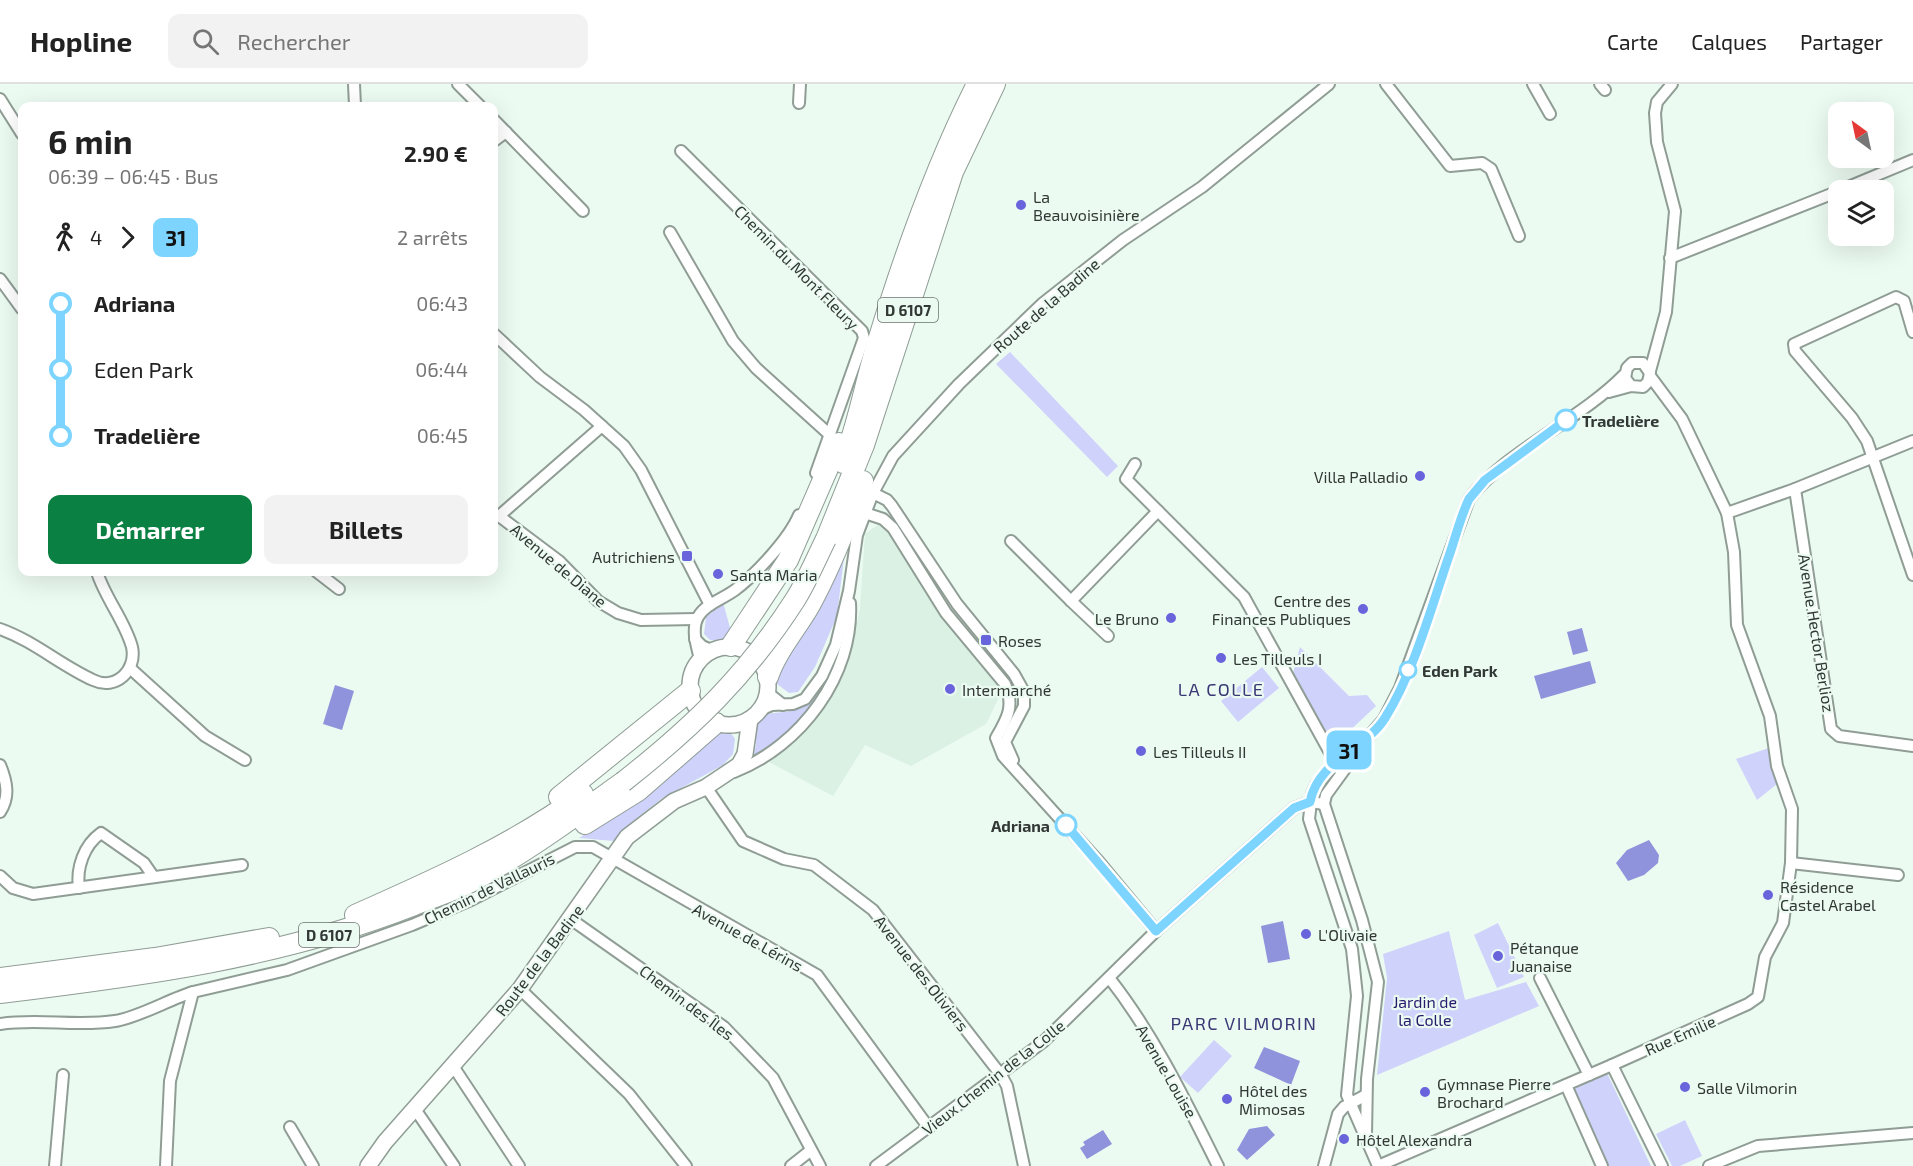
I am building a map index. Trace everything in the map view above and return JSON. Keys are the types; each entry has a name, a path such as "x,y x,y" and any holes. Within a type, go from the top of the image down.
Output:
{"highway":[{"name":"D 6107","path":"821,537 850,444 876,345 938,167 977,84"},
{"name":"D 6107","path":"0,993 156,974 281,949 358,927 466,875 561,810 619,777 699,700 742,654 821,537 864,445 953,172 995,84"},
{"path":"731,646 788,560 834,456 876,345"},
{"path":"768,685 772,663 794,633 814,597 851,517 885,413 897,346"},
{"path":"466,875 690,691"},
{"path":"466,875 576,830 638,791 725,724"},
{"name":"D 6107","path":"0,978 155,958 279,936 353,916 466,875"}],"street":[{"path":"354,84 355,102"},
{"path":"458,84 476,102"},
{"path":"799,103 800,84"},
{"name":"Route de la Badine","path":"368,1166 520,989 572,920 610,859 627,837 646,820 674,801 706,787 739,765 745,754 746,740 755,715 772,705 783,705 805,699 822,676 836,645 849,591 857,534 873,493 893,456 958,384 1042,304 1123,240 1202,186 1329,84"},
{"path":"1386,84 1450,166 1482,162 1491,169 1519,236"},
{"path":"1533,84 1550,114"},
{"path":"1637,387 1648,370 1666,312 1673,199 1657,142 1655,113 1657,102 1672,84"},
{"path":"0,99 18,128"},
{"path":"498,124 583,211"},
{"path":"498,138 506,132"},
{"name":"Chemin du Mont Fleury","path":"681,151 861,331 864,338 830,435"},
{"path":"1866,180 1913,160"},
{"path":"1670,258 1828,196"},
{"path":"669,232 733,340 756,368 830,435 796,521 769,556 736,589 710,605 696,619 695,638 705,655"},
{"path":"0,279 18,304"},
{"path":"1913,332 1904,301 1896,297 1794,344 1795,351 1852,418 1874,455 1913,574"},
{"path":"498,338 540,377 624,446 641,470 710,605"},
{"path":"1366,1135 1367,1078 1378,982 1324,804 1326,795 1384,719 1400,688 1469,499 1485,480 1601,395 1614,388 1629,365 1648,370 1666,396 1703,458 1727,513 1734,552 1737,625 1770,717 1777,766 1792,809 1791,863 1898,875"},
{"path":"1624,375 1637,387"},
{"path":"1614,388 1637,387 1666,396"},
{"path":"498,514 602,426"},
{"path":"1727,513 1795,489 1913,441"},
{"path":"1135,464 1126,478 1244,597 1336,762 1345,770"},
{"name":"Avenue Hector Berlioz","path":"1795,489 1831,729 1839,736 1913,747"},
{"path":"873,493 892,506 957,604 1014,674 1024,692 1024,705 1005,742 1019,771"},
{"path":"1071,601 1158,512"},
{"path":"865,513 883,519 893,528 946,613 1005,684 1010,696 1010,713 996,738 997,746 1156,931"},
{"name":"Avenue de Diane","path":"498,517 559,561 598,601 618,613 641,620 696,619"},
{"path":"1011,541 1108,636"},
{"path":"0,629 32,642 95,681 110,682 131,669 134,658 131,644 99,576"},
{"path":"322,576 339,589"},
{"name":"Route de la Badine","path":"725,775 756,762 789,738 827,692 840,665 851,626 849,591"},
{"path":"946,613 957,604"},
{"path":"746,740 725,724 698,710 690,691 693,668 705,655 731,646 755,655 763,665 768,685 783,705"},
{"path":"131,669 205,736 245,760"},
{"path":"725,724 755,715 768,685"},
{"path":"1366,740 1356,745 1336,762 1316,785 1310,802 1309,819 1345,925 1353,961 1357,996 1347,1095 1378,1166 1566,1085 1602,1166"},
{"path":"0,765 7,787 6,803 0,812"},
{"name":"Avenue des Oliviers","path":"706,787 743,841 784,860 814,864 873,910 1001,1075 1007,1086 1024,1166"},
{"path":"1310,802 1324,804"},
{"name":"Vieux Chemin de la Colle","path":"876,1166 891,1162 929,1128 1043,1042 1110,979 1156,931 1294,808 1310,802"},
{"path":"79,888 77,873 91,840 101,833 144,863 153,876"},
{"name":"Chemin de Vallauris","path":"0,1024 118,1021 193,992 287,970 412,925 471,900 574,847 593,847 610,859"},
{"name":"Avenue de Lérins","path":"610,859 817,975 929,1128"},
{"name":"Rue Emilie","path":"1566,1085 1748,1004 1758,997 1765,957 1784,923 1791,863"},
{"path":"0,876 13,888 33,894 242,865"},
{"name":"Chemin des Îles","path":"572,920 724,1027 773,1078 820,1166"},
{"path":"1353,961 1371,957"},
{"path":"1540,978 1589,1075"},
{"name":"Avenue Louise","path":"1110,979 1124,997 1175,1082 1218,1166"},
{"path":"520,989 629,1094 686,1166"},
{"path":"166,1166 170,1081 193,992"},
{"path":"1612,1065 1662,1166"},
{"path":"453,1066 519,1166"},
{"path":"55,1166 63,1076"},
{"path":"1348,1076 1367,1078"},
{"path":"1324,1166 1338,1114 1366,1095"},
{"path":"415,1109 454,1166"},
{"path":"290,1127 313,1166"},
{"path":"1709,1166 1758,1146 1913,1133"},
{"path":"791,1166 810,1151"}],"shaded area":[{"path":"879,524 887,524 954,633 1002,691 986,724 911,766 865,745 833,796 769,762 823,709 849,655 860,609 865,534"}],"green space":[{"path":"1010,352 1118,466 1107,477 996,364"},
{"path":"845,549 837,616 815,667 798,692 789,693 777,684 777,670"},
{"path":"723,602 732,635 722,641 710,640 704,634 706,617"},
{"path":"1300,647 1349,696 1367,695 1376,706 1343,737 1331,743 1293,673"},
{"path":"1262,667 1279,688 1238,722 1221,701"},
{"path":"829,678 814,703 796,724 776,743 752,760 756,745 754,721 767,714 790,711 803,706 817,694"},
{"path":"730,732 735,739 733,754 723,765 661,799 630,824 614,841 579,838 616,814 715,734"},
{"path":"1769,748 1771,769 1777,784 1757,800 1736,759"},
{"name":"Pétanque Juanaise","path":"1498,923 1524,977 1497,988 1474,935"},
{"name":"Jardin de la Colle","path":"1449,931 1465,1000 1526,982 1539,1006 1377,1075 1387,978 1383,954"},
{"path":"1214,1040 1232,1056 1198,1093 1180,1077"},
{"path":"1607,1073 1651,1166 1608,1166 1573,1088"},
{"path":"1685,1120 1702,1156 1680,1166 1672,1166 1656,1134"}],"water":[{"path":"1582,628 1588,651 1573,655 1567,632"},
{"path":"1590,661 1596,683 1541,699 1534,676"},
{"path":"335,685 354,691 342,730 323,724"},
{"path":"1649,840 1659,855 1658,863 1644,875 1628,881 1616,863 1627,850"},
{"path":"1283,921 1290,959 1268,963 1261,926"},
{"path":"1264,1047 1300,1061 1291,1085 1254,1068"},
{"path":"1267,1126 1275,1135 1247,1160 1237,1150 1249,1129"},
{"path":"1103,1130 1112,1144 1087,1159 1080,1148 1085,1145 1083,1142"}],"bus line":[{"name":"31","path":"1066,825 1156,931 1294,808 1310,802 1316,785 1342,755 1366,740 1378,728 1390,710 1408,670 1469,499 1485,480 1566,420"}],"place":[{"name":"La Beauvoisinière","path":"1021,205"},
{"name":"Tradelière","path":"1566,420"},
{"name":"Villa Palladio","path":"1420,476"},
{"name":"Autrichiens","path":"687,556"},
{"name":"Santa Maria","path":"718,574"},
{"name":"Centre des Finances Publiques","path":"1363,609"},
{"name":"Le Bruno","path":"1171,618"},
{"name":"Roses","path":"986,640"},
{"name":"Les Tilleuls I","path":"1221,658"},
{"name":"Eden Park","path":"1408,670"},
{"name":"Intermarché","path":"950,689"},
{"name":"Les Tilleuls II","path":"1141,751"},
{"name":"Adriana","path":"1066,825"},
{"name":"Résidence Castel Arabel","path":"1768,895"},
{"name":"L'Olivaie","path":"1306,934"},
{"name":"Pétanque Juanaise","path":"1498,956"},
{"name":"Salle Vilmorin","path":"1685,1087"},
{"name":"Gymnase Pierre Brochard","path":"1425,1092"},
{"name":"Hôtel des Mimosas","path":"1227,1099"},
{"name":"Hôtel Alexandra","path":"1344,1139"}],"district":[{"name":"LA COLLE","path":"1221,689"},
{"name":"PARC VILMORIN","path":"1244,1023"}]}
